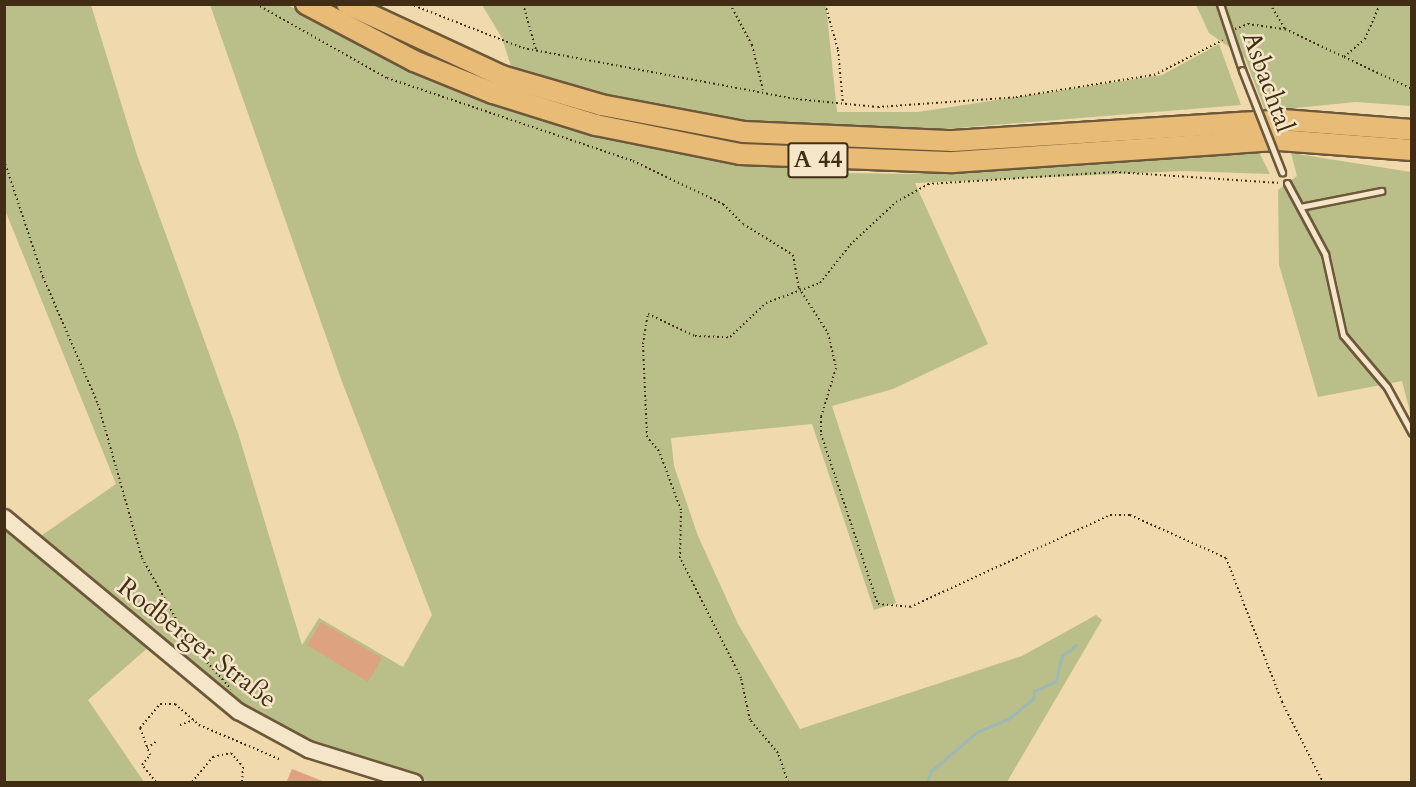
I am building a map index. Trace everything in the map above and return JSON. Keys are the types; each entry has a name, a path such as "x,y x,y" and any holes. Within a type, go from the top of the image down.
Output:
{"highway":[{"name":"A 44","path":"306,4 414,61 493,93 596,125 740,154 953,162 1279,140 1412,150"},
{"name":"A 44","path":"347,4 502,76 601,105 744,132 953,141 1283,120 1412,130"}],"street":[{"name":"Rodberger Straße","path":"4,516 231,706 332,758 414,783"}],"lane":[{"name":"Asbachtal","path":"1220,4 1242,70 1282,172"},
{"path":"1287,183 1325,254 1343,334 1387,387 1412,433"},
{"path":"1300,207 1381,191"}],"path":[{"path":"256,4 387,78 633,161 723,204 743,224 793,255 799,288 830,342 837,368 820,417 821,434 878,604 910,607 1110,515 1130,515 1216,552 1233,567 1282,702 1323,783"},
{"path":"410,4 468,31 536,50 843,105 955,103 1107,84 1169,71 1230,37 1248,24 1285,29 1412,89"},
{"path":"523,4 525,27 536,50"},
{"path":"730,4 752,45 764,92"},
{"path":"825,4 838,50 843,105"},
{"path":"1270,4 1285,29"},
{"path":"1344,57 1365,39 1380,4"},
{"path":"4,160 43,277 98,405 142,558 189,642 231,687 231,706"},
{"path":"788,783 777,753 750,720 741,678 680,558 681,510 659,451 647,437 643,344 648,314 695,336 730,337 766,303 799,288 820,283 850,244 896,202 928,184 1115,172 1287,183"},
{"path":"156,783 142,765 150,755 142,719 160,704 175,704 194,720 279,759"},
{"path":"180,725 194,720"},
{"path":"147,749 157,741"},
{"path":"192,783 213,757 231,753 243,767 242,783"}],"green space":[{"path":"5,5 91,5 137,155 238,433 302,645 319,618 403,667 432,615 341,379 210,5 288,5 446,87 525,111 502,38 482,5 826,5 837,112 918,112 1162,75 1219,44 1241,105 933,130 836,131 845,173 909,174 1258,150 1270,174 1183,171 915,183 988,344 893,389 832,406 896,603 874,610 812,424 671,438 674,466 698,536 738,624 800,729 1022,656 1096,615 1102,620 1007,782 431,782 332,757 239,710 35,540 116,484 5,210"},
{"path":"1196,5 1411,5 1411,106 1356,102 1265,111 1245,58 1209,33"},
{"path":"1291,153 1411,172 1411,416 1402,381 1318,397 1279,265 1278,190 1297,176"},
{"path":"4,521 151,645 88,700 144,782 5,782"}],"building":[{"path":"321,622 382,658 368,682 307,645"},
{"path":"292,769 325,782 325,783 286,783"}],"waterway":[{"path":"927,782 931,771 977,732 1008,719 1033,699 1034,691 1056,681 1062,656 1076,645"}]}
